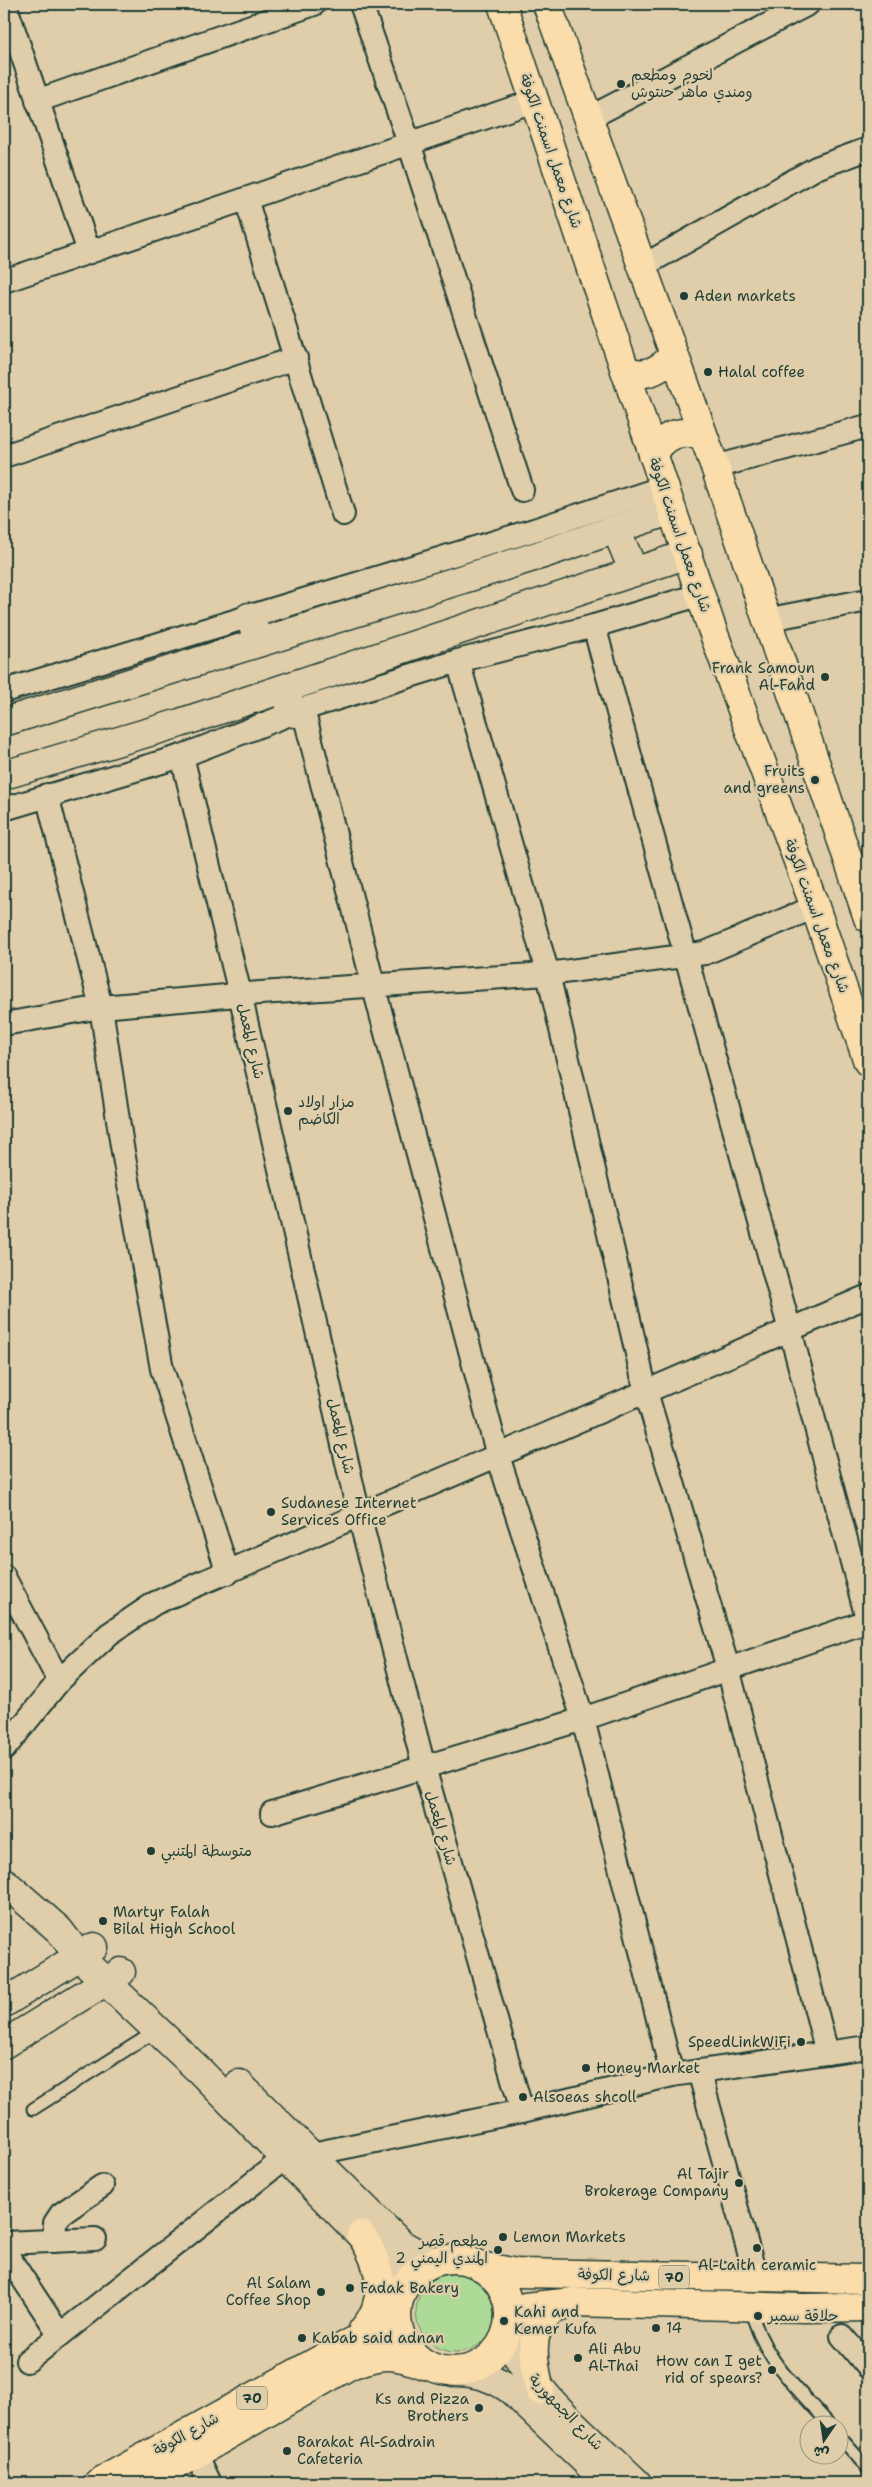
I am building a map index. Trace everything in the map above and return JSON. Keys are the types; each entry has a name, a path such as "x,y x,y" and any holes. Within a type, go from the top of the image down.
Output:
{"main road":[{"name":"شارع معمل اسمنت الكوفة","path":"502,4 653,455 702,594 711,626 816,907 868,1062"},
{"path":"546,4 703,435 868,918"},
{"path":"625,370 637,374 651,372 664,365 674,355"},
{"path":"653,455 664,439 673,434 692,432 703,435"},
{"path":"350,2343 367,2326 373,2314 380,2282 378,2264 361,2236"},
{"name":"70","path":"399,2299 416,2272 443,2260 462,2260 480,2266 502,2288 508,2303 508,2327 498,2349 486,2361 476,2367 443,2370"},
{"name":"شارع الكوفة","path":"480,2266 517,2273 868,2279"},
{"path":"399,2299 397,2325 403,2341 413,2355 443,2370"},
{"name":"شارع الكوفة","path":"98,2483 350,2343 384,2321 399,2299"},
{"path":"540,2390 533,2354 535,2337 540,2322 550,2312 573,2302"},
{"name":"شارع الكوفة","path":"508,2327 516,2311 525,2307 573,2302 750,2306 868,2306"},
{"name":"شارع الكوفة","path":"145,2483 350,2365 371,2358 389,2355 443,2370"}],"street":[{"path":"5,4 89,252"},
{"path":"37,101 314,4"},
{"path":"361,4 409,143 522,490"},
{"path":"587,119 808,4"},
{"path":"4,281 534,101"},
{"path":"641,266 816,168 868,149"},
{"path":"246,199 343,514"},
{"path":"4,456 296,358"},
{"path":"714,467 868,426"},
{"path":"4,722 540,555 616,529 668,498"},
{"path":"4,691 534,530 668,498"},
{"path":"616,529 634,572"},
{"path":"4,809 182,756 294,704 634,572 688,554"},
{"path":"4,775 180,724 294,704 594,626 702,594"},
{"path":"766,620 868,600"},
{"path":"249,616 260,642"},
{"path":"272,1813 583,1719 868,1621 687,955 594,626"},
{"path":"458,661 548,974 646,1392 728,1668 827,2053"},
{"path":"294,704 372,984 498,1456 583,1719 672,2075"},
{"name":"شارع المعمل","path":"182,756 240,994 359,1515 424,1767 522,2111"},
{"path":"47,795 101,1007 122,1146 162,1369 228,1573"},
{"path":"4,1024 101,1007 372,984 548,974 705,953 816,907"},
{"path":"4,1749 59,1681 109,1634 155,1603 868,1296"},
{"path":"4,1577 59,1681"},
{"path":"4,1882 87,1952 312,2154 401,2244 429,2260 443,2260"},
{"path":"4,2003 87,1952"},
{"path":"115,1977 156,2031 200,2071 361,2236 397,2276 401,2286 399,2299"},
{"path":"4,2044 115,1977"},
{"path":"312,2154 522,2111 672,2075 868,2047"},
{"path":"699,2071 756,2278"},
{"path":"26,2361 285,2158"},
{"path":"54,2241 55,2223 62,2214 102,2186"},
{"path":"4,2243 95,2240"},
{"path":"4,2250 60,2335"},
{"name":"شارع الجمهورية","path":"508,2327 521,2363 540,2390 636,2483"},
{"path":"842,2336 868,2367"},
{"name":"شارع الجمهورية","path":"443,2370 486,2376 498,2380 512,2390 608,2483"},
{"path":"196,2454 210,2483"}],"lane":[{"path":"34,2109 156,2031"},
{"path":"750,2306 755,2328 774,2361 820,2414"},
{"path":"850,2449 868,2470"}],"green space":[{"path":"456,2272 471,2275 484,2284 493,2297 496,2312 493,2327 484,2340 471,2349 456,2352 441,2349 428,2340 419,2327 416,2312 419,2297 428,2284 441,2275"}],"place":[{"name":"لحوم ومطعم ومندي ماهر حنتوش","path":"621,84"},
{"name":"Aden markets","path":"684,296"},
{"name":"Halal coffee","path":"708,372"},
{"name":"Frank Samoun Al-Fahd","path":"825,677"},
{"name":"Fruits and greens","path":"815,780"},
{"name":"مزار اولاد الكاضم","path":"288,1111"},
{"name":"Sudanese Internet Services Office","path":"271,1512"},
{"name":"متوسطة المتنبي","path":"151,1851"},
{"name":"Martyr Falah Bilal High School","path":"103,1921"},
{"name":"SpeedLinkWiFi","path":"801,2042"},
{"name":"Honey Market","path":"586,2068"},
{"name":"Alsoeas shcoll","path":"523,2097"},
{"name":"Al Tajir Brokerage Company","path":"739,2183"},
{"name":"Lemon Markets","path":"503,2237"},
{"name":"Al-Laith ceramic","path":"757,2248"},
{"name":"مطعم قصر المندي اليمني 2","path":"498,2250"},
{"name":"Fadak Bakery","path":"350,2288"},
{"name":"Al Salam Coffee Shop","path":"321,2292"},
{"name":"حلاقة سمير","path":"758,2316"},
{"name":"Kahi and Kemer Kufa","path":"504,2321"},
{"name":"14","path":"656,2328"},
{"name":"Kabab said adnan","path":"302,2338"},
{"name":"Ali Abu Al-Thai","path":"578,2358"},
{"name":"How can I get rid of spears?","path":"772,2370"},
{"name":"Ks and Pizza Brothers","path":"479,2408"},
{"name":"Barakat Al-Sadrain Cafeteria","path":"287,2451"}]}
